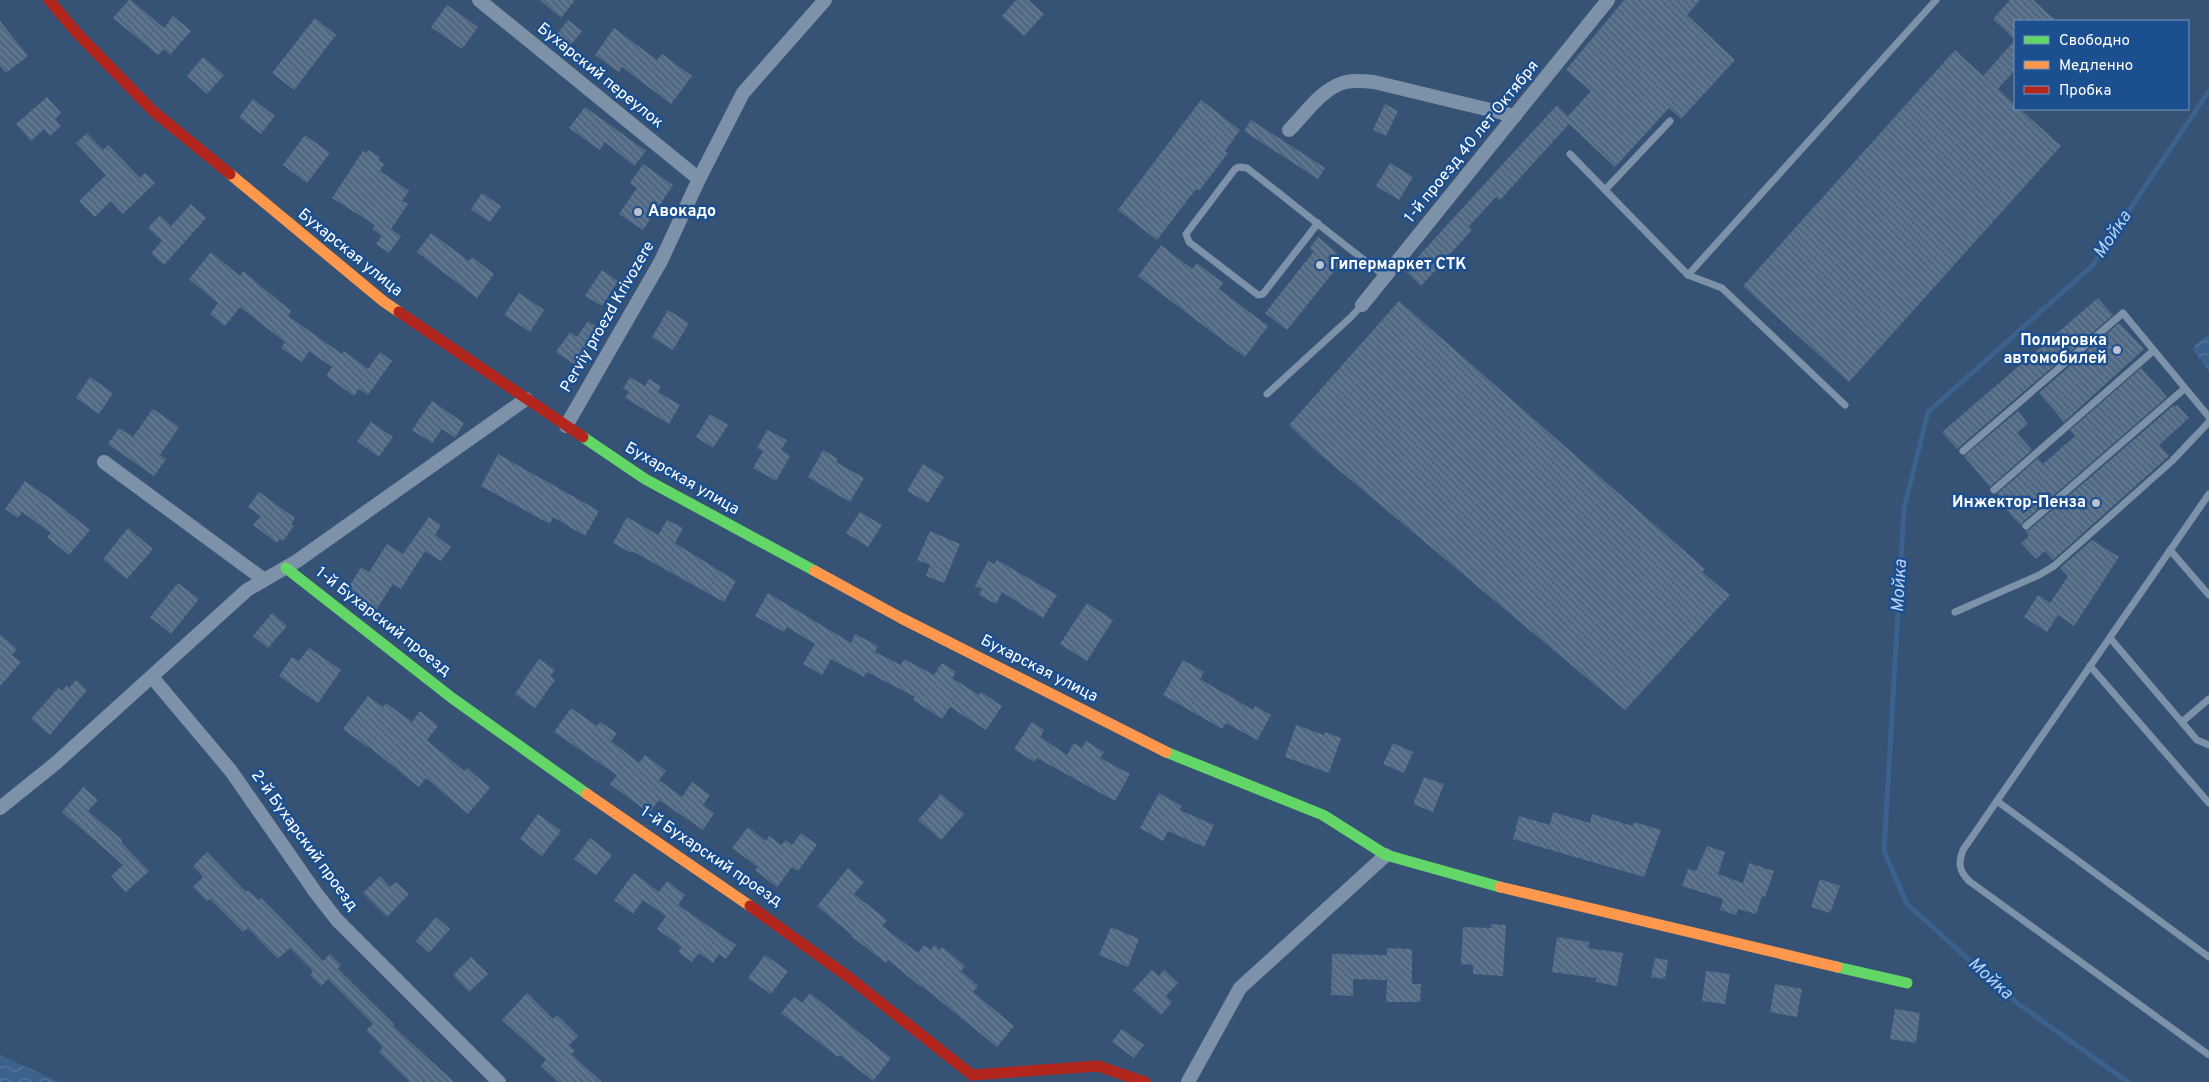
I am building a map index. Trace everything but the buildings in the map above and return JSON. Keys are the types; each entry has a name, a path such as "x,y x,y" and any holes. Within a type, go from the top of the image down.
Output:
{"street":[{"name":"Бухарская улица","path":"49,0 76,32 140,98 182,136 383,301 645,480 901,618 1159,749 1323,815 1386,855 1524,893 1907,983"},
{"name":"Бухарский переулок","path":"479,0 699,179"},
{"name":"Perviy proezd Krivozere","path":"566,426 648,286 743,93 825,0"},
{"name":"1-й проезд 40 лет Октября","path":"1362,305 1608,0"},
{"path":"1288,130 1334,87 1346,82 1359,81 1374,82 1515,116"},
{"path":"0,808 32,784 231,604 264,579 286,568 526,399"},
{"path":"104,462 264,579"},
{"name":"1-й Бухарский проезд","path":"286,568 452,698 542,763 789,933 972,1074"},
{"name":"2-й Бухарский проезд","path":"152,677 236,776 316,893 337,920 499,1082"},
{"path":"1188,1082 1240,988 1386,855"},
{"path":"959,1082 972,1074 1098,1066 1145,1082"}],"lane":[{"path":"1688,275 1936,0"},
{"path":"1606,190 1670,121"},
{"path":"1570,154 1688,275 1722,288 1845,405"},
{"path":"1318,223 1263,294 1258,295 1189,242 1186,234 1235,168 1239,166 1247,168 1318,223 1385,276"},
{"path":"1268,394 1362,305"},
{"path":"1963,451 2123,313 2209,418"},
{"path":"1994,490 2153,351"},
{"path":"2026,526 2184,389"},
{"path":"1955,612 2039,575 2054,566 2172,461 2209,422"},
{"path":"2209,494 1963,850 1960,866 1963,875 2209,1055"},
{"path":"2170,550 2209,595"},
{"path":"2110,638 2197,740 2209,745"},
{"path":"2090,666 2209,803"},
{"path":"2182,722 2209,699"},
{"path":"1997,800 2209,957"}],"water":[{"path":"2209,334 2209,371 2193,350 2195,345"},
{"path":"0,1055 59,1082 0,1082"}],"waterway":[{"name":"Мойка","path":"2128,1082 2017,1003 1907,904 1884,851 1904,509 1928,412 2092,266 2209,91"}],"traffic: fast":[{"path":"583,437 645,479 815,571"},
{"path":"286,568 452,698 587,794"},
{"path":"1166,752 1323,815 1386,855 1500,887"},
{"path":"1837,967 1907,983"}],"traffic: slow":[{"path":"230,174 383,301 399,312"},
{"path":"815,571 901,618 1166,752"},
{"path":"587,794 750,906"},
{"path":"1500,887 1837,967"}],"traffic: jam":[{"path":"49,0 76,32 153,111 230,174"},
{"path":"399,312 583,437"},
{"path":"750,906 847,976 972,1075 1098,1066 1145,1082"}],"place":[{"name":"Авокадо","path":"638,212"},
{"name":"Гипермаркет СТК","path":"1320,265"},
{"name":"Полировка автомобилей","path":"2117,350"},
{"name":"Инжектор-Пенза","path":"2096,503"}]}
